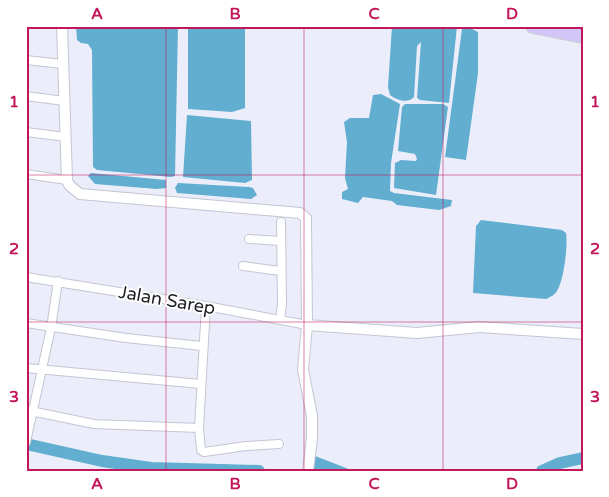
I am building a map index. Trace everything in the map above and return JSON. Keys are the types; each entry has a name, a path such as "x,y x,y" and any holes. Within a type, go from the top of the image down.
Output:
{"highway":[{"path":"533,26 583,36"}],"street":[{"path":"62,26 67,180 74,190 80,194 300,213 307,223 307,325 303,376 312,416 312,447 308,471"},
{"path":"26,60 63,64"},
{"path":"26,96 64,100"},
{"path":"26,132 66,137"},
{"path":"26,174 67,180"},
{"path":"280,222 280,271 283,307 280,320"},
{"path":"249,239 280,241"},
{"path":"243,266 280,271"},
{"name":"Jalan Sarep","path":"26,277 280,320 290,320 307,325"},
{"path":"27,438 30,410 42,371 58,281"},
{"path":"206,306 202,346 200,448 204,452 246,446 279,444"},
{"path":"283,307 290,320"},
{"path":"26,324 202,346"},
{"path":"307,325 418,334 480,327 583,334"},
{"path":"26,368 42,371 201,384"},
{"path":"30,410 94,424 199,428"}],"water":[{"path":"76,26 178,26 175,176 97,170 93,167 92,50 88,44 77,40"},
{"path":"188,26 245,26 245,108 232,112 188,109"},
{"path":"392,26 457,26 449,103 420,100 417,98 421,42 417,46 414,97 402,100 390,95 388,87"},
{"path":"462,29 472,29 478,32 478,73 466,160 445,157"},
{"path":"381,94 400,104 391,163 390,191 452,200 451,206 439,210 397,205 392,201 363,197 358,203 342,199 342,192 348,189 345,178 347,142 344,122 350,118 369,118 373,95"},
{"path":"405,104 443,104 448,107 436,195 394,188 395,163 401,160 416,161 417,159 415,154 398,151 402,107"},
{"path":"187,115 251,121 252,180 245,183 183,177"},
{"path":"91,173 166,180 166,188 157,189 95,184 88,176"},
{"path":"178,183 249,187 253,188 257,195 251,199 177,193 175,188"},
{"path":"481,220 562,230 566,233 564,269 555,294 546,299 473,293 476,226"},
{"path":"315,456 354,471 313,471"}],"waterway":[{"path":"26,444 102,461 151,468 259,471"},
{"path":"542,471 560,463 583,458"}]}
